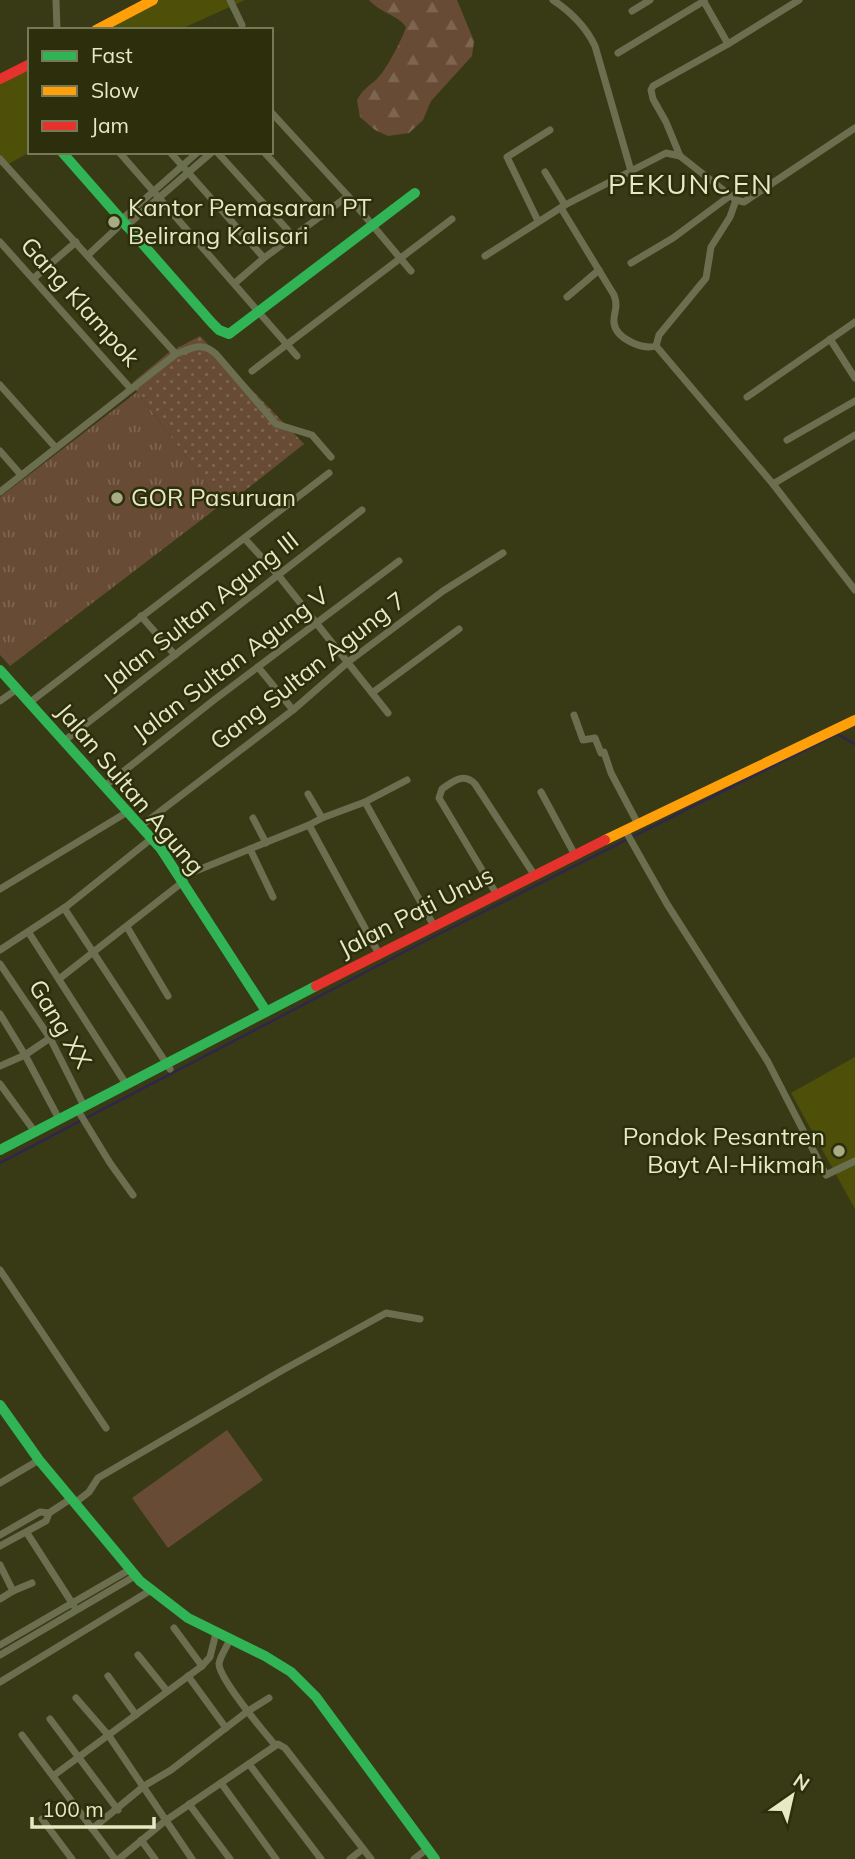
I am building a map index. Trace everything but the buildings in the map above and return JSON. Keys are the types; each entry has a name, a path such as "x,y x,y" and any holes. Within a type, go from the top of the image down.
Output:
{"main road":[{"path":"100,28 153,0"},
{"path":"0,79 28,65"},
{"path":"69,154 121,225 219,330 229,334 415,193"},
{"name":"Jalan Sultan Agung","path":"0,670 156,844 183,879 266,1011"},
{"name":"Jalan Pati Unus","path":"0,1150 59,1119 82,1114 126,1084 168,1066 266,1011 575,855 627,836 638,824 855,720"},
{"path":"0,1405 5,1422 74,1500 132,1573 188,1618 291,1672 316,1697 435,1859"}],"street":[{"path":"55,0 57,28"},
{"path":"230,0 242,24"},
{"path":"553,0 576,18 595,46 631,171"},
{"path":"632,11 650,0"},
{"path":"618,53 704,0 728,44"},
{"path":"680,156 653,99 652,88 656,82 728,44 799,0"},
{"path":"273,114 348,196 411,271"},
{"path":"485,256 563,206 666,153 680,156 733,198 744,202 855,128"},
{"path":"538,221 507,157 550,130"},
{"path":"121,154 297,356"},
{"path":"172,154 264,258"},
{"path":"88,254 121,225 158,199 196,154"},
{"path":"121,225 152,191 212,154"},
{"path":"217,154 293,237"},
{"path":"266,154 322,216"},
{"path":"1,160 173,350"},
{"path":"545,172 618,306 615,328 627,339 643,347 656,346"},
{"path":"235,283 264,258 348,196"},
{"path":"631,263 733,198"},
{"path":"656,346 659,335 706,278 711,247 730,218 733,198"},
{"path":"252,371 452,219"},
{"name":"Gang Klampok","path":"0,242 129,386"},
{"path":"34,278 76,242"},
{"path":"567,297 599,270"},
{"path":"747,397 855,322"},
{"path":"830,340 855,376"},
{"path":"0,492 18,472 173,350 200,345 208,347 276,424 312,435 331,457"},
{"path":"656,346 773,484 855,590"},
{"path":"0,385 53,445"},
{"path":"787,440 855,401"},
{"path":"773,484 855,435"},
{"path":"0,452 18,472"},
{"path":"29,703 329,473"},
{"name":"Jalan Sultan Agung III","path":"64,741 362,510"},
{"path":"244,539 278,575 388,713"},
{"name":"Gang Sultan Agung 7","path":"141,826 293,710 348,662 443,591 503,553"},
{"name":"Jalan Sultan Agung V","path":"105,786 399,561"},
{"path":"141,617 175,655"},
{"path":"372,693 459,629"},
{"path":"258,667 293,710"},
{"path":"0,701 17,689"},
{"path":"574,715 583,740 595,738 601,753 604,752 611,773 638,824"},
{"path":"497,895 439,798 442,789 455,781 465,777 472,780 535,876"},
{"path":"59,979 127,927 183,879 365,802 407,780"},
{"path":"541,792 575,855"},
{"path":"308,794 322,818"},
{"path":"365,802 435,926"},
{"path":"0,889 129,811"},
{"path":"253,818 266,843"},
{"path":"309,825 379,954"},
{"path":"627,836 768,1062 826,1175 855,1161"},
{"path":"0,950 31,937 67,913 156,844"},
{"path":"250,849 273,897"},
{"path":"67,913 168,1066"},
{"path":"127,927 167,996"},
{"path":"31,937 126,1084"},
{"name":"Gang XX","path":"0,964 50,1038 82,1114 133,1195"},
{"path":"0,1014 59,1119"},
{"path":"0,1066 25,1055 50,1038"},
{"path":"0,1084 34,1132"},
{"path":"0,1270 106,1428"},
{"path":"0,1535 40,1513 49,1513 89,1492 98,1478 386,1313 420,1319"},
{"path":"0,1483 39,1460"},
{"path":"0,1546 46,1521 49,1513"},
{"path":"27,1532 76,1611"},
{"path":"0,1565 13,1591"},
{"path":"0,1645 72,1602 132,1573"},
{"path":"0,1655 76,1611 132,1573"},
{"path":"0,1599 32,1583"},
{"path":"0,1682 151,1590"},
{"path":"30,1628 35,1636"},
{"path":"174,1628 202,1666"},
{"path":"53,1776 202,1666 210,1657 216,1633"},
{"path":"230,1639 220,1661 220,1671 247,1711 275,1745"},
{"path":"138,1655 167,1691"},
{"path":"210,1657 220,1661"},
{"path":"108,1676 136,1715"},
{"path":"188,1676 226,1728"},
{"path":"76,1698 109,1736 192,1859"},
{"path":"92,1829 144,1786 171,1770 247,1711 269,1698"},
{"path":"50,1719 118,1810"},
{"path":"22,1735 117,1859 165,1821 278,1744 285,1748 371,1859"},
{"path":"249,1764 321,1859"},
{"path":"221,1783 276,1859"},
{"path":"189,1804 230,1859"},
{"path":"42,1819 72,1859"},
{"path":"141,1840 155,1859"},
{"path":"350,1859 363,1849"},
{"path":"414,1859 427,1849"}],"shaded area":[{"path":"157,0 245,0 183,28 105,28"},
{"path":"28,67 28,153 5,166 0,158 0,82"},
{"name":"Pondok Pesantren Bayt Al-Hikmah","path":"855,1057 855,1209 791,1093"}],"green space":[{"path":"369,0 457,0 474,41 472,56 431,101 423,120 409,133 388,136 375,130 360,117 357,100 385,69 406,27"},
{"path":"200,336 304,444 224,507 132,383 168,353"},
{"name":"GOR Pasuruan","path":"137,392 222,504 10,666 0,655 0,497"},
{"path":"227,1430 263,1480 168,1548 132,1498"}],"waterway":[{"path":"0,1163 427,940 837,734 855,744"}],"traffic: fast":[{"path":"64,154 212,323 229,334 415,193"},
{"path":"0,670 161,849 266,1011"},
{"path":"0,1150 316,986"},
{"path":"0,1405 39,1460 140,1581 188,1618 291,1672 316,1697 435,1859"}],"traffic: slow":[{"path":"100,28 153,0"},
{"path":"605,840 855,720"}],"traffic: jam":[{"path":"0,79 28,65"},
{"path":"316,986 605,840"}],"place":[{"name":"Kantor Pemasaran PT Belirang Kalisari","path":"114,222"},
{"name":"GOR Pasuruan","path":"117,498"},
{"name":"Pondok Pesantren Bayt Al-Hikmah","path":"839,1151"}],"district":[{"name":"PEKUNCEN","path":"691,184"}]}
